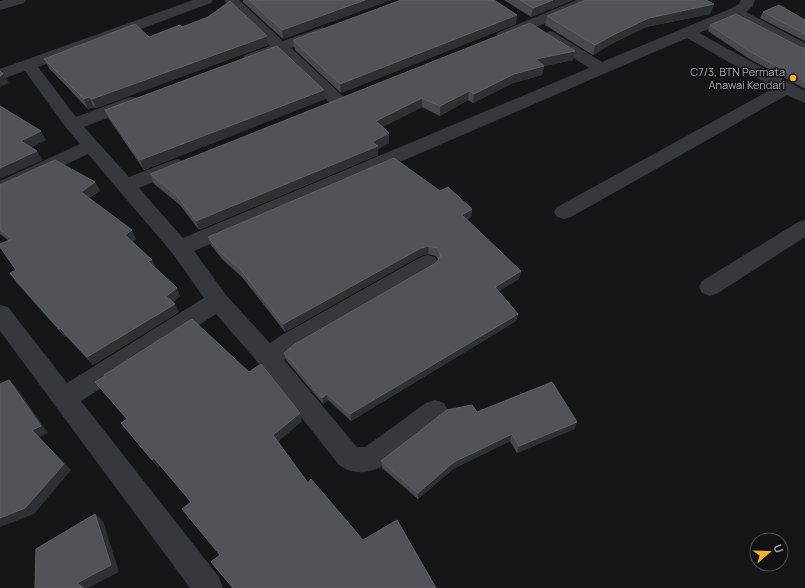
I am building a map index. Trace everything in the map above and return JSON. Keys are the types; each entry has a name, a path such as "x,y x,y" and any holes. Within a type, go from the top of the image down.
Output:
{"street":[{"path":"0,6 19,0"},
{"path":"0,75 206,0"},
{"path":"230,0 282,47 339,102"},
{"path":"494,39 524,20 590,0"},
{"path":"180,248 735,12 744,8 748,0"},
{"path":"735,12 805,49"},
{"path":"524,20 602,69"},
{"path":"237,64 334,28"},
{"path":"687,32 805,98"},
{"path":"28,64 73,125 180,248 218,301 268,358 340,448 354,460 370,458 435,411"},
{"path":"564,212 786,88"},
{"path":"73,125 148,97"},
{"path":"0,189 91,146"},
{"path":"126,186 192,160"},
{"path":"710,287 805,227"},
{"path":"268,358 288,344 428,263"},
{"path":"65,398 218,301"},
{"path":"0,314 208,588"}],"building":[{"path":"249,0 365,0 282,30"},
{"path":"401,0 494,0 517,15 340,84 293,40"},
{"path":"520,0 553,0 533,8"},
{"path":"586,0 706,0 714,4 649,18 595,45 547,16"},
{"path":"230,1 267,36 92,99 89,97 84,99 44,59 135,24 149,37 180,25 182,27 208,17"},
{"path":"779,5 805,20 805,34 763,12"},
{"path":"736,14 802,48 805,48 805,82 751,52 710,25"},
{"path":"530,23 575,51 536,59 544,66 514,74 474,94 469,91 440,106 422,98 376,121 389,133 372,142 378,146 196,221 177,196 150,174"},
{"path":"277,46 324,90 140,160 105,110"},
{"path":"0,106 41,131 21,141 37,151 0,168"},
{"path":"394,158 440,191 448,187 472,209 462,215 521,271 495,287 518,314 350,414 327,394 322,398 284,353 295,344 436,263 441,256 437,248 429,246 421,248 283,324 240,269 219,251 208,237"},
{"path":"55,160 95,182 81,192 132,230 125,235 152,260 148,261 177,288 166,296 175,304 87,357 60,328 59,329 10,273 16,270 0,247 0,244 12,239 0,230 0,185"},
{"path":"192,319 249,372 261,364 300,413 273,435 308,483 311,479 363,540 397,520 436,588 233,588 211,562 220,555 182,509 191,502 154,458 152,460 121,423 127,419 95,382"},
{"path":"9,380 41,426 32,430 64,464 25,508 0,518 0,384"},
{"path":"552,382 577,422 519,446 512,434 454,462 418,493 381,461 447,410 472,405 477,412"},
{"path":"95,514 111,565 77,583 84,588 35,588 36,549"}],"place":[{"name":"C7/3, BTN Permata Anawai Kendari","path":"793,78"}]}
